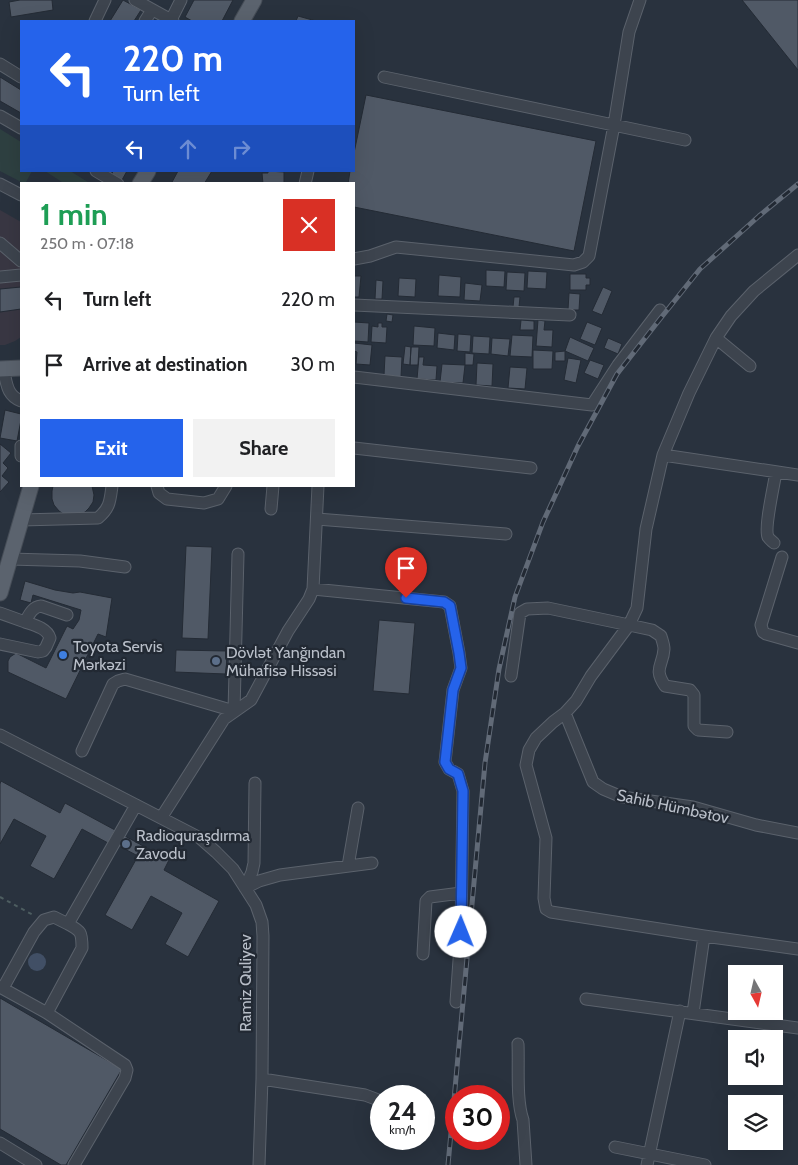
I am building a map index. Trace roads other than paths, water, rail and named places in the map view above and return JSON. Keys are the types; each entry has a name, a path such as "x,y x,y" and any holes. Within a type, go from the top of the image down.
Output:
{"main road":[{"path":"243,20 254,0"},
{"path":"0,593 21,520 27,491"}],"street":[{"path":"95,20 105,0"},
{"path":"135,0 170,20"},
{"path":"172,20 181,0"},
{"path":"355,259 396,247 574,265 583,262 589,256 614,125 629,32 640,0"},
{"path":"146,20 152,10"},
{"path":"0,64 20,76"},
{"path":"384,77 685,140"},
{"path":"0,116 20,127"},
{"path":"99,172 115,182"},
{"path":"0,184 20,194"},
{"path":"0,243 20,260"},
{"path":"798,255 754,292 731,316 716,338 689,393 663,455 646,529 636,608 629,625 591,676 576,701 536,738 529,750 526,765 546,838 544,898 546,908 551,912 798,949"},
{"path":"0,277 20,275"},
{"path":"355,305 570,315"},
{"path":"355,377 592,405 618,365 660,310"},
{"path":"716,338 750,366"},
{"path":"13,367 9,391 14,398 20,401"},
{"path":"355,448 531,468"},
{"path":"663,455 798,476"},
{"path":"774,543 768,537 767,526 776,472"},
{"path":"21,520 98,518 106,511 112,487"},
{"path":"158,487 159,493 167,498 204,503 218,499 225,487"},
{"path":"272,509 273,487"},
{"path":"161,818 224,719 252,700 288,631 313,589 318,487"},
{"path":"317,519 506,534"},
{"path":"234,711 238,554"},
{"path":"782,557 762,625 763,632 798,643"},
{"path":"10,559 80,561 125,567"},
{"path":"313,589 444,602 450,606 461,668 453,690 445,762 449,769 458,774 463,791 461,932 456,1002"},
{"path":"25,622 33,609 41,606 68,615"},
{"path":"511,676 520,613 526,609 548,608 652,630 661,636 664,648 659,677 665,686 690,690 694,695 694,726 698,730 727,732"},
{"path":"0,614 45,630 50,638 43,651 38,652 0,644"},
{"path":"82,751 113,684 125,679 234,711"},
{"name":"Sahib Hümbətov","path":"565,713 593,782 603,789 622,797 693,807 756,825 798,833"},
{"name":"Ramiz Quliyev","path":"0,735 200,838 232,870 256,905 262,922 263,936 259,1165"},
{"path":"245,888 254,863 255,782"},
{"path":"68,924 136,805"},
{"path":"348,866 358,808"},
{"path":"245,888 259,880 280,875 372,863"},
{"path":"423,954 426,901 430,897 461,893"},
{"path":"47,1014 82,948 82,937 79,930 54,917 44,920 34,932 2,988 47,1014 125,1065 127,1070 125,1078 74,1165"},
{"path":"693,1013 704,936"},
{"path":"586,998 798,1028"},
{"path":"648,1160 680,1011"},
{"path":"518,1044 519,1093 526,1165"},
{"path":"262,1079 370,1097"},
{"path":"0,1143 36,1165"},
{"path":"615,1146 648,1160 705,1165"}],"water":[{"path":"33,953 41,953 46,958 44,969 33,971 28,966 28,958"}],"railway":[{"path":"448,1165 485,763 499,669 515,597 543,522 578,446 617,374 700,269 798,184"}],"place":[{"name":"Toyota Servis Mərkəzi","path":"63,655"},
{"name":"Dövlət Yanğından Mühafisə Hissəsi","path":"216,661"},
{"name":"Radioquraşdırma Zavodu","path":"126,844"}]}
